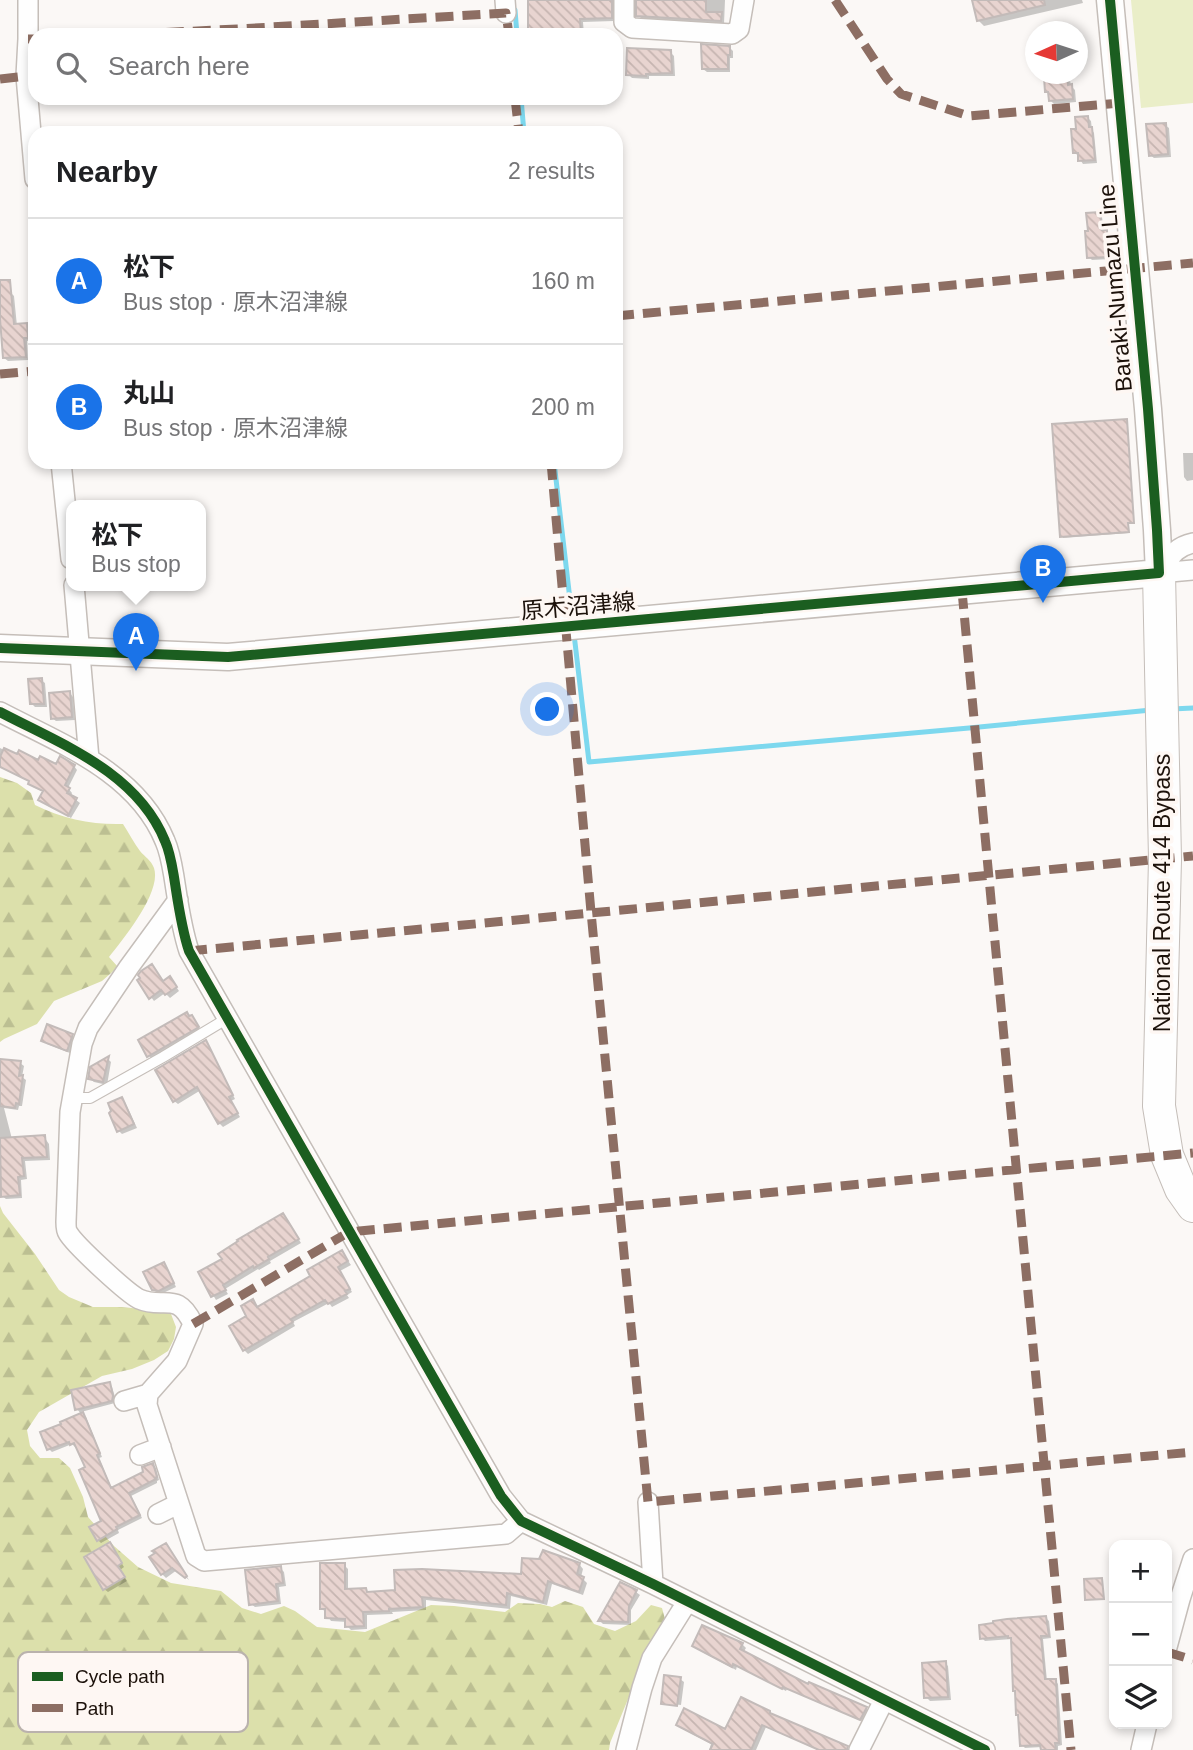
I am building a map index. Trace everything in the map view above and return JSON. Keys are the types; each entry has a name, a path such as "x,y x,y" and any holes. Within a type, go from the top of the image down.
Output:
{"highway":[{"name":"National Route 414 Bypass","path":"1159,573 1165,859 1159,1106 1167,1156 1181,1189 1193,1206"}],"main road":[{"name":"Baraki-Numazu Line","path":"1110,0 1148,409 1159,573"},
{"name":"原木沼津線","path":"0,648 228,657 1159,573"}],"street":[{"path":"28,0 28,28"},
{"path":"624,0 624,22 632,28 732,34 739,29 744,0"},
{"path":"28,39 28,99"},
{"path":"29,105 30,126"},
{"path":"62,469 66,510"},
{"path":"1159,573 1175,551 1181,546 1193,543"},
{"path":"1159,573 1193,570"},
{"path":"75,591 89,759"},
{"path":"0,712 112,773 133,792 152,816 171,860 183,932 189,950 494,1484 521,1521 985,1750"},
{"path":"124,1401 148,1394 177,1361 193,1324 180,1305 142,1300 134,1296 67,1232 70,1112 82,1044 88,1028 178,900"},
{"path":"148,1394 147,1405 195,1556 204,1561 506,1534 521,1521"},
{"path":"140,1455 160,1447"},
{"path":"648,1502 653,1584"},
{"path":"158,1514 178,1504"},
{"path":"1172,1629 1193,1559"},
{"path":"626,1750 652,1658 687,1602"},
{"path":"859,1750 884,1700"},
{"path":"1141,1750 1146,1729"}],"lane":[{"path":"73,1098 90,1098 228,1018"}],"green space":[{"path":"1131,0 1193,0 1193,103 1141,108"},
{"path":"0,777 17,783 31,793 35,805 56,814 89,822 123,824 140,851 153,865 155,878 140,915 109,957 118,967 102,981 54,1001 37,1024 0,1042"},
{"path":"0,1206 59,1290 69,1297 93,1307 122,1307 171,1314 176,1327 168,1351 132,1369 102,1376 39,1412 27,1430 30,1446 40,1458 59,1458 70,1468 83,1497 88,1517 114,1546 138,1567 171,1583 221,1591 242,1608 261,1614 284,1606 317,1627 365,1632 431,1605 505,1612 518,1603 552,1607 565,1601 583,1607 594,1624 615,1631 636,1621 651,1605 662,1608 665,1619 649,1648 609,1750 0,1750"}],"building":[{"path":"528,0 612,0 612,18 580,19 581,28 528,28"},
{"path":"636,0 706,0 706,12 722,12 721,21 636,16"},
{"path":"972,0 1044,0 1045,5 977,21"},
{"path":"701,44 730,46 728,69 702,69"},
{"path":"627,48 671,50 672,73 626,75"},
{"path":"1044,84 1072,84 1073,99 1049,101 1048,92 1045,92"},
{"path":"1088,116 1089,127 1092,127 1095,160 1078,161 1078,153 1073,153 1071,129 1076,129 1075,117"},
{"path":"1166,123 1168,154 1149,156 1146,124"},
{"path":"1100,212 1102,230 1107,230 1108,257 1087,258 1086,213"},
{"path":"0,280 10,280 14,324 27,323 28,338 24,338 26,357 3,358"},
{"path":"1127,419 1134,523 1128,523 1129,532 1060,537 1052,424"},
{"path":"42,678 44,704 30,704 28,679"},
{"path":"70,691 72,717 51,719 49,693"},
{"path":"4,748 17,754 19,750 38,760 40,756 56,764 60,756 75,765 65,785 70,788 67,793 77,798 68,816 38,800 43,791 0,767"},
{"path":"152,964 163,981 170,976 177,987 165,995 161,990 149,999 137,980 141,971"},
{"path":"187,1012 199,1027 147,1057 138,1040"},
{"path":"47,1024 73,1034 67,1051 41,1041"},
{"path":"206,1040 233,1095 229,1097 238,1113 218,1124 197,1087 173,1102 155,1070"},
{"path":"109,1056 103,1082 88,1079 90,1067"},
{"path":"0,1059 21,1061 19,1076 23,1075 19,1104 16,1103 15,1108 0,1106"},
{"path":"122,1097 134,1124 117,1132 108,1103"},
{"path":"45,1135 47,1157 22,1158 24,1176 18,1177 20,1195 1,1197 0,1138"},
{"path":"283,1213 299,1239 223,1285 226,1290 211,1297 198,1272 222,1259 218,1254 237,1240"},
{"path":"342,1250 348,1261 338,1267 350,1289 345,1291 347,1294 328,1304 325,1300 243,1351 229,1326 246,1316 241,1306 253,1299 257,1307 310,1276 307,1270"},
{"path":"164,1262 174,1283 159,1291 152,1290 143,1272"},
{"path":"110,1382 112,1401 75,1410 71,1390"},
{"path":"83,1412 111,1488 143,1472 142,1467 153,1463 157,1477 129,1493 140,1515 116,1527 117,1529 97,1541 89,1527 101,1521 79,1470 85,1467 74,1443 70,1445 69,1442 47,1450 40,1432"},
{"path":"110,1542 122,1563 118,1566 125,1577 103,1590 84,1557"},
{"path":"166,1543 187,1576 185,1578 172,1568 161,1575 149,1557 155,1553 152,1551"},
{"path":"543,1550 580,1563 577,1574 584,1577 579,1592 548,1581 543,1602 507,1593 506,1605 422,1597 423,1607 363,1612 364,1626 345,1627 345,1619 325,1618 325,1609 320,1609 320,1563 345,1563 345,1589 366,1588 367,1592 395,1590 394,1570 521,1574 522,1558 539,1559"},
{"path":"281,1566 283,1583 276,1584 278,1601 249,1605 245,1570"},
{"path":"1102,1578 1104,1599 1085,1600 1084,1579"},
{"path":"620,1582 637,1590 629,1606 628,1622 598,1621"},
{"path":"1046,1616 1049,1636 1041,1636 1045,1679 1056,1679 1059,1743 1055,1743 1056,1750 1041,1750 1040,1745 1020,1746 1013,1691 1011,1638 980,1639 979,1625 1007,1619"},
{"path":"702,1625 743,1643 740,1649 808,1684 809,1682 867,1707 860,1720 783,1687 782,1689 733,1664 732,1667 692,1646"},
{"path":"946,1661 948,1697 924,1698 922,1663"},
{"path":"664,1675 681,1677 677,1706 661,1704"},
{"path":"741,1697 770,1713 848,1746 847,1750 819,1750 762,1725 751,1750 710,1750 713,1744 676,1725 684,1708 725,1729"}],"waterway":[{"path":"515,10 516,28"},
{"path":"522,105 523,126"},
{"path":"555,469 572,617"},
{"path":"574,634 589,762 1151,710"},
{"path":"1172,709 1193,708"}],"marked path":[{"path":"835,0 887,79 901,94 969,116 1120,103"},
{"path":"255,28 506,13 508,28"},
{"path":"0,79 26,76"},
{"path":"516,105 518,126"},
{"path":"623,315 1193,263"},
{"path":"0,374 28,372"},
{"path":"552,469 648,1502 1193,1452"},
{"path":"962,591 1071,1750"},
{"path":"189,951 1193,856"},
{"path":"193,1324 349,1232 1193,1153"},
{"path":"1172,1654 1193,1660"}],"cycle path":[{"path":"0,648 228,657 1159,573 1148,409 1110,0"},
{"path":"0,712 72,749 117,778 136,796 152,817 170,854 189,951 501,1496 521,1521 985,1750"}],"place":[{"name":"丸山","path":"1043,603"},
{"name":"松下","path":"136,671"}]}
